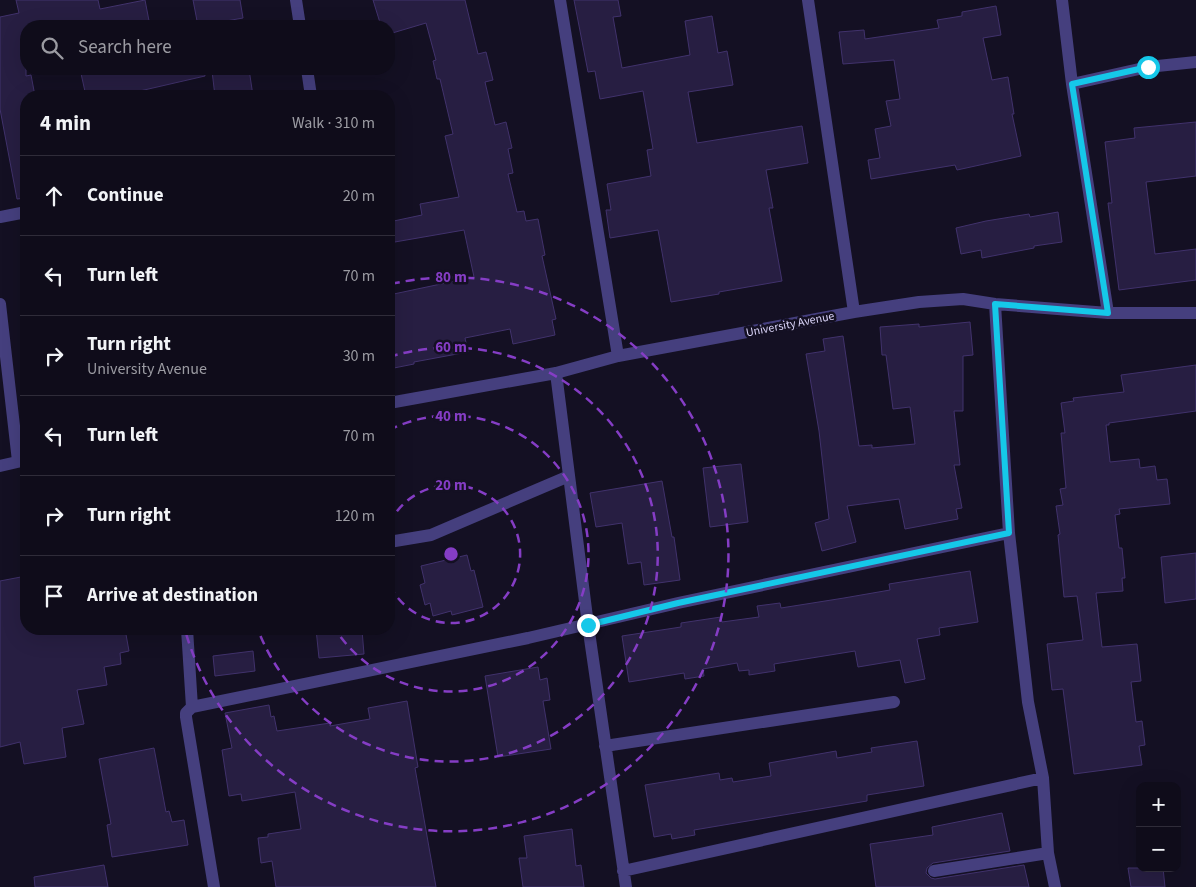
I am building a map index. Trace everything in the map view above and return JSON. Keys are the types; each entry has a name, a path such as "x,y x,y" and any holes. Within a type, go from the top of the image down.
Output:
{"street":[{"path":"296,0 299,20"},
{"path":"560,0 618,356"},
{"path":"808,0 854,312"},
{"path":"1062,0 1072,84 1108,313"},
{"path":"1072,84 1148,67 1196,62"},
{"path":"308,75 310,90"},
{"path":"0,217 20,213"},
{"name":"University Avenue","path":"395,402 556,373 618,356 854,312 919,302 963,299 995,304 1108,313 1196,313"},
{"path":"0,304 20,447"},
{"path":"995,304 1009,533 1028,702 1043,778 1048,853 1055,887"},
{"path":"556,373 588,625 626,887"},
{"path":"0,466 20,461"},
{"path":"395,541 431,535 569,476"},
{"path":"214,887 186,717 186,713 192,707 588,625 678,603 1009,533"},
{"path":"187,635 192,707"},
{"path":"605,746 894,702"},
{"path":"623,871 1043,778"},
{"path":"934,871 1048,853"}],"building":[{"path":"16,0 98,0 100,9 145,0 149,20 20,20 20,75 31,75 34,90 20,90 20,199 17,199 0,109 0,17 19,13"},
{"path":"193,0 240,0 243,18 232,20 197,20"},
{"path":"373,0 465,0 478,54 486,52 493,80 485,82 495,125 506,122 512,148 508,149 513,173 508,174 517,212 524,211 526,221 538,219 545,255 542,256 556,319 552,320 555,335 513,344 510,329 465,338 468,352 414,362 414,364 395,368 395,294 474,277 464,230 395,242 395,221 422,215 420,204 459,197 445,136 453,134 440,79 437,79 433,61 436,60 426,23 395,32 395,20 379,20"},
{"path":"574,0 618,0 621,16 613,17 622,68 690,55 685,21 712,16 718,53 727,51 733,85 688,92 697,143 802,126 808,163 766,170 773,208 769,208 782,281 671,302 658,230 610,238 606,210 611,210 607,184 651,176 647,150 653,149 643,91 600,99 595,71 588,72"},
{"path":"996,6 1001,35 983,38 992,80 1008,77 1014,114 1012,114 1021,156 957,170 955,165 871,179 868,160 880,158 875,129 891,126 886,101 900,99 894,60 843,64 839,32 864,30 865,39 939,28 937,20 962,16 962,12"},
{"path":"81,75 205,76 144,90 85,90"},
{"path":"212,75 250,75 252,90 214,90"},
{"path":"1196,122 1196,176 1146,182 1155,254 1196,249 1196,280 1119,290 1108,203 1112,203 1105,142 1135,138 1134,128"},
{"path":"1058,212 1062,242 1034,246 1034,248 982,258 981,250 961,254 956,228 1029,214 1030,217"},
{"path":"970,322 973,355 963,356 963,411 954,411 960,465 954,465 962,508 956,509 958,519 905,529 899,499 847,506 856,542 822,551 815,523 829,519 819,431 806,354 825,351 823,339 843,336 859,446 872,445 872,448 915,444 910,407 893,409 886,355 882,355 880,327 919,324 919,327"},
{"path":"1196,365 1196,411 1109,423 1109,425 1106,425 1110,462 1139,459 1140,468 1155,466 1157,480 1167,479 1170,504 1119,509 1120,514 1115,515 1119,548 1122,548 1125,578 1122,578 1123,591 1096,593 1102,647 1137,644 1141,681 1131,682 1136,722 1142,721 1145,745 1139,746 1142,765 1074,774 1063,689 1052,690 1047,644 1083,640 1077,596 1064,597 1058,535 1060,534 1056,506 1063,505 1060,489 1066,488 1061,433 1065,433 1061,403 1074,401 1073,398 1124,392 1121,375"},
{"path":"741,464 748,522 710,527 703,468"},
{"path":"662,481 672,537 674,537 680,580 644,585 641,562 628,564 622,523 596,527 590,493"},
{"path":"1196,553 1196,599 1165,603 1161,557"},
{"path":"467,555 471,571 474,570 483,607 452,615 451,611 433,616 430,603 425,605 420,585 425,583 421,566"},
{"path":"970,571 978,622 939,628 940,635 917,639 925,679 905,683 900,660 858,667 855,651 774,664 775,671 749,675 749,670 739,671 737,663 703,669 704,676 685,679 684,673 629,682 622,636 681,627 681,623 721,617 722,622 759,617 757,606 780,603 781,608 844,598 890,590 889,584"},
{"path":"20,577 20,635 126,635 129,651 120,653 121,664 104,667 107,685 77,690 84,724 62,728 66,757 24,764 20,742 0,747 0,581"},
{"path":"317,635 362,635 364,654 319,658"},
{"path":"253,651 255,671 215,676 213,656"},
{"path":"538,667 540,680 547,678 550,700 543,701 551,749 498,757 485,676"},
{"path":"407,701 418,767 415,768 436,887 276,887 272,861 261,863 258,838 268,837 268,834 301,829 295,792 242,801 241,794 229,796 222,750 232,748 225,713 269,705 271,717 274,716 277,731 330,723 330,726 370,719 368,708"},
{"path":"917,741 924,786 867,795 867,801 694,830 695,835 672,839 671,834 654,837 645,785 719,773 720,780 732,778 733,782 771,776 769,763 836,751 837,758 872,752 871,748"},
{"path":"154,748 166,812 169,811 172,822 184,820 188,845 112,857 107,825 111,824 99,759"},
{"path":"1002,813 1010,851 933,863 927,868 926,873 935,879 1024,865 1029,887 876,887 870,844 933,835 932,827"},
{"path":"572,829 576,866 581,865 584,887 523,887 519,858 527,858 524,836"},
{"path":"104,865 108,887 35,887 34,877"},
{"path":"1128,868 1136,868 1136,872 1163,872 1165,887 1131,887"}],"route":[{"path":"588,625 678,603 1009,533 995,304 1108,313 1072,84 1148,67"}]}
